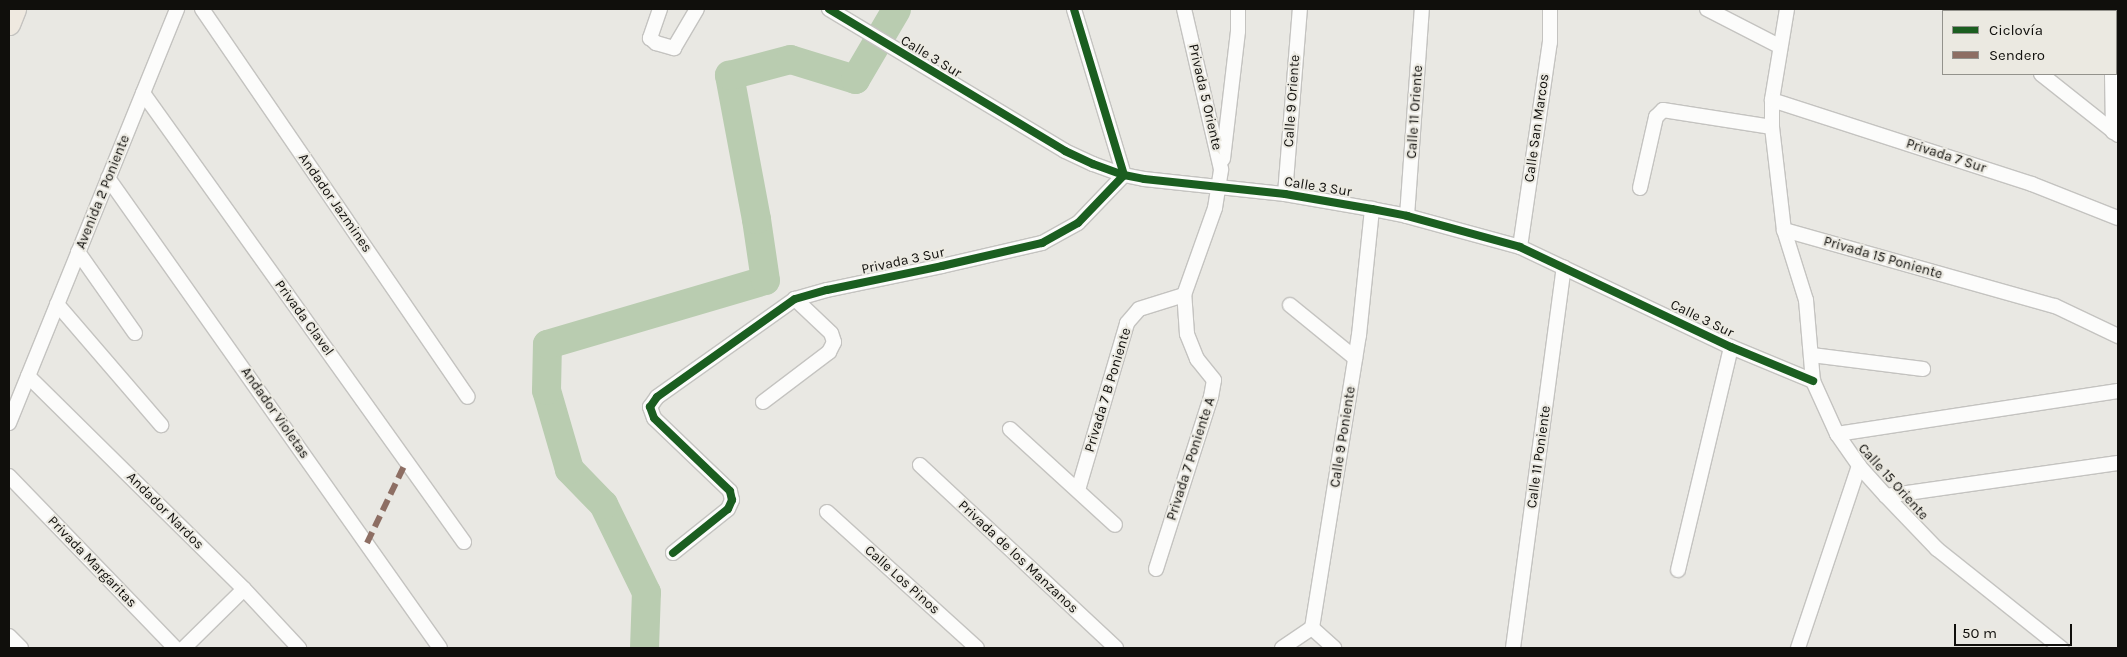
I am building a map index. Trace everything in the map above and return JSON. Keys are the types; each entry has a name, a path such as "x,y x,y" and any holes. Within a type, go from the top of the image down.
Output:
{"main road":[{"path":"9,24 15,9"}],"street":[{"name":"Avenida 2 Poniente","path":"9,423 177,9"},
{"name":"Andador Jazmines","path":"202,9 468,397"},
{"path":"660,9 650,38 656,43 674,48 697,9"},
{"path":"1074,9 1124,175"},
{"name":"Privada 5 Oriente","path":"1184,9 1221,169 1215,208 1184,295"},
{"path":"1221,169 1238,31 1238,9"},
{"name":"Calle 9 Oriente","path":"1285,194 1300,9"},
{"name":"Calle 11 Oriente","path":"1407,216 1422,9"},
{"name":"Calle San Marcos","path":"1520,247 1550,42 1550,9"},
{"path":"1707,9 1779,46"},
{"name":"Calle 15 Oriente","path":"1787,9 1779,46 1772,100 1772,127 1784,230 1806,300 1813,381 1837,434 1859,466 1886,496 1938,549 2061,648"},
{"name":"Calle 3 Sur","path":"833,11 1065,151 1124,175 1144,179 1285,194 1372,208 1520,247 1731,347 1813,381"},
{"path":"2041,75 2116,134"},
{"path":"2112,75 2116,134"},
{"name":"Privada Clavel","path":"143,94 464,542"},
{"name":"Privada 7 Sur","path":"1772,100 2032,184 2118,218"},
{"path":"1640,188 1656,117 1663,110 1772,127"},
{"name":"Privada 3 Sur","path":"672,553 728,509 732,500 730,490 654,418 650,407 657,397 795,299 826,290 1042,243 1078,223 1124,175"},
{"name":"Andador Violetas","path":"108,178 440,648"},
{"name":"Calle 9 Poniente","path":"1312,628 1355,358 1372,208"},
{"name":"Privada 15 Poniente","path":"1784,230 2055,306 2118,336"},
{"path":"78,252 135,333"},
{"name":"Calle 11 Poniente","path":"1513,648 1564,267"},
{"name":"Privada 7 B Poniente","path":"1078,490 1127,323 1139,309 1184,295"},
{"name":"Privada 7 Poniente A","path":"1156,569 1211,397 1214,380 1197,359 1187,334 1184,295"},
{"path":"763,402 829,352 834,342 831,333 795,299"},
{"path":"57,304 161,425"},
{"path":"1290,306 1355,358"},
{"path":"1678,570 1731,347"},
{"path":"1812,355 1923,369"},
{"name":"Andador Nardos","path":"28,376 244,589 300,648"},
{"path":"1837,434 2118,391"},
{"path":"1010,429 1115,525"},
{"path":"1886,496 2118,463"},
{"name":"Privada de los Manzanos","path":"920,465 1116,648"},
{"path":"1798,648 1859,466"},
{"name":"Privada Margaritas","path":"9,476 175,648"},
{"name":"Calle Los Pinos","path":"827,512 977,648"},
{"path":"184,648 244,589"},
{"path":"1282,648 1312,628 1334,648"},
{"path":"9,636 21,648"}],"waterway":[{"path":"644,648 646,592 603,504 569,469 546,390 547,344 765,280 756,219 729,75 790,59 855,79 896,9"}],"marked path":[{"path":"367,543 406,462"}],"cycle path":[{"path":"829,9 1065,151 1093,164 1124,175 1144,179 1285,194 1372,209 1407,216 1520,247 1731,347 1813,381"},
{"path":"673,553 728,509 732,500 730,491 654,418 650,407 657,397 795,299 827,290 1042,243 1078,223 1124,175 1074,9"}]}
